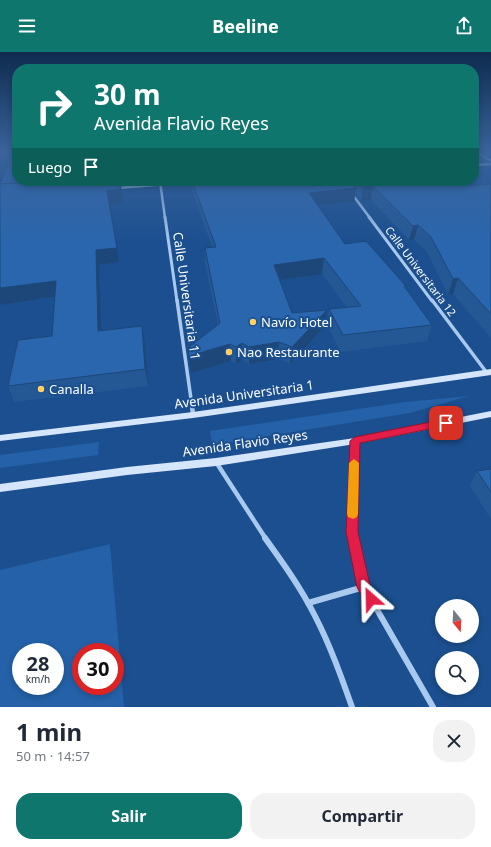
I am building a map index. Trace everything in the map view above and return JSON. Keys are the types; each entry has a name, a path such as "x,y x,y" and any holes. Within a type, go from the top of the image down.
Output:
{"main road":[{"name":"Avenida Universitaria 1","path":"0,438 193,415 489,372"},
{"name":"Avenida Flavio Reyes","path":"0,488 127,471 216,462 355,441 491,414"}],"street":[{"path":"114,188 132,186"},
{"name":"Calle Universitaria 11","path":"160,186 193,415"},
{"name":"Calle Universitaria 12","path":"351,193 489,372"},
{"path":"355,441 352,532 364,587 433,707"},
{"path":"216,462 228,484 250,514 308,603 338,669 352,707"},
{"path":"308,603 364,587"}],"shaded area":[{"path":"469,396 410,413 212,445 210,431 405,402"},
{"path":"99,442 98,455 0,468 0,455"},
{"path":"110,544 119,643 72,643 72,695 123,695 124,707 0,707 0,570"}],"building":[{"path":"1,183 12,183 12,183 0,184"},
{"path":"12,183 12,186 121,186 121,189 107,191 117,248 96,250 98,331 142,326 145,369 8,386 18,340 52,336 56,281 0,288 0,184"},
{"path":"491,184 491,314 458,278 453,279 431,237 418,225 413,226 373,186 479,186"},
{"path":"194,186 355,186 356,188 309,193 345,244 366,241 406,286 404,286 432,325 343,335 329,309 361,306 324,258 274,265 292,313 327,310 292,347 279,342 249,347 242,343 236,347 230,344 189,356 188,348 220,323 205,248 216,247"},
{"path":"491,469 491,492 477,471"}],"slow traffic":[{"path":"353,514 354,463"}],"place":[{"name":"Navío Hotel","path":"253,322"},
{"name":"Nao Restaurante","path":"229,352"},
{"name":"Canalla","path":"41,389"}],"route":[{"path":"371,599 364,587 352,532 355,441 446,423"}]}
